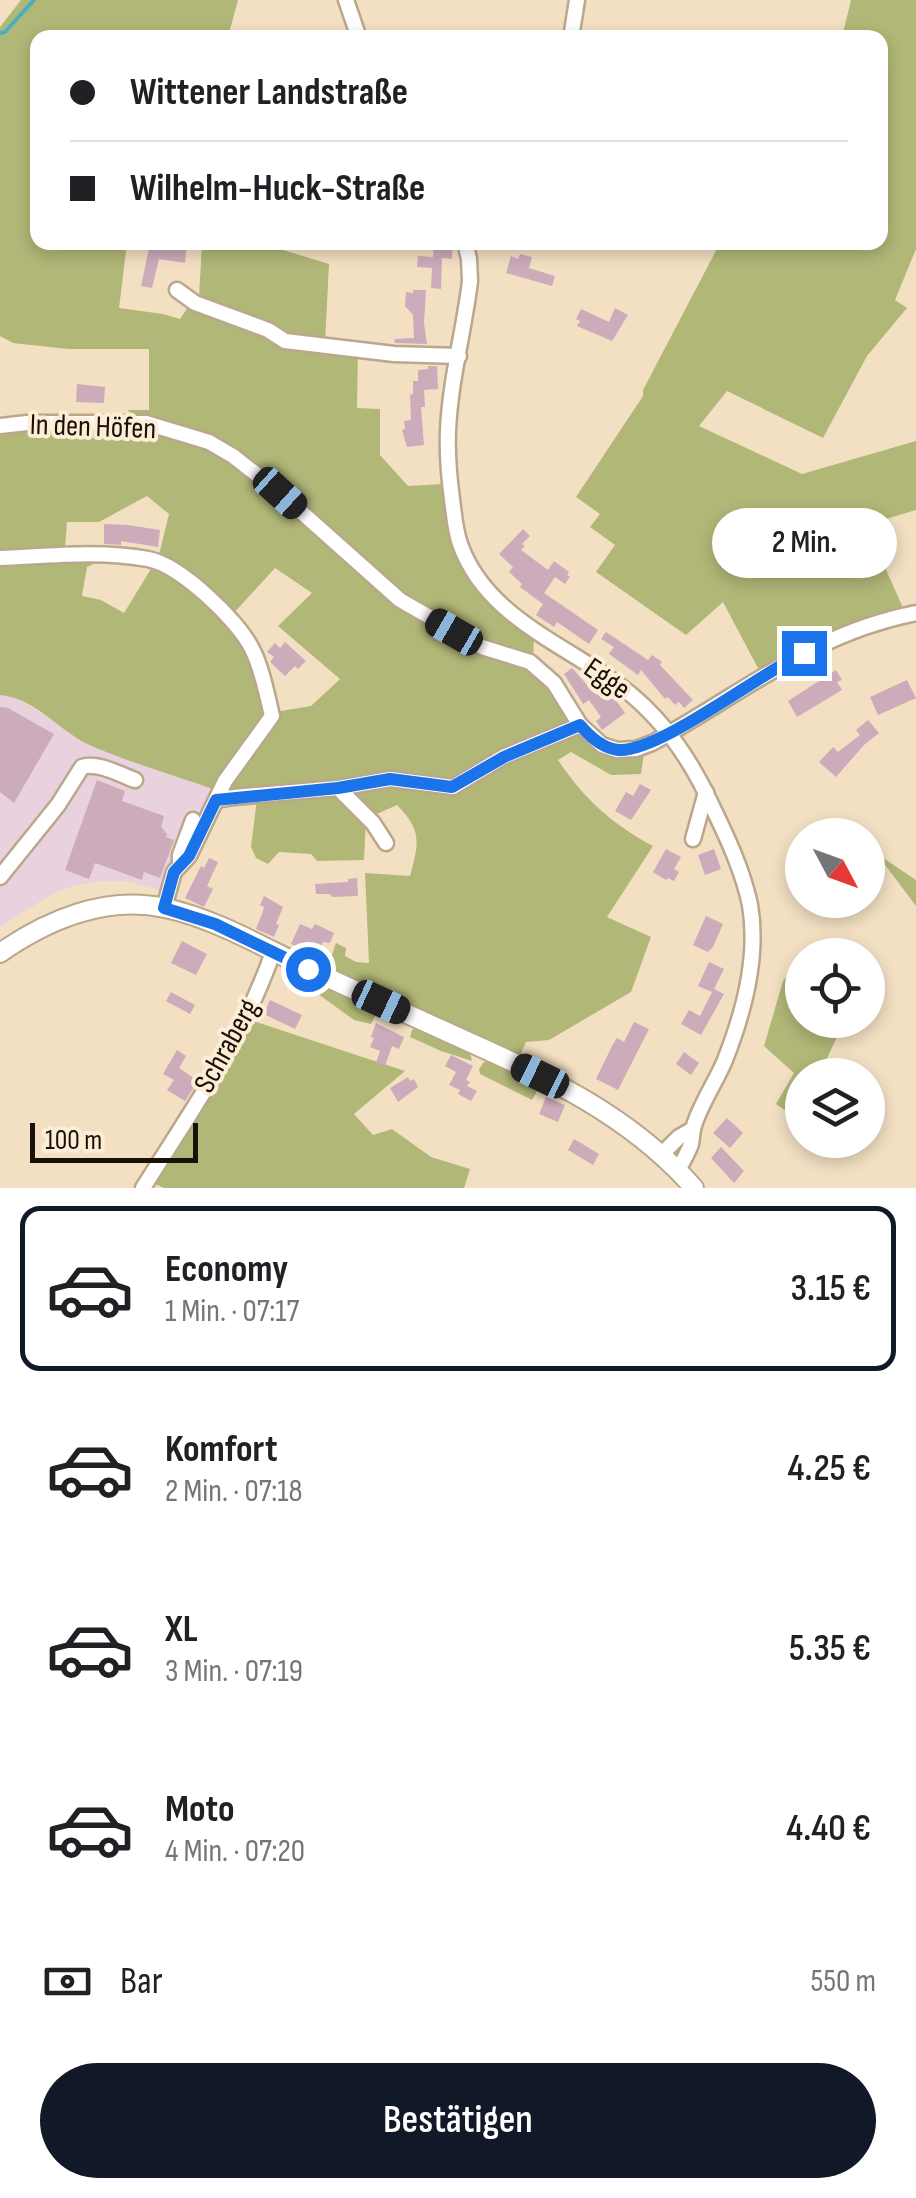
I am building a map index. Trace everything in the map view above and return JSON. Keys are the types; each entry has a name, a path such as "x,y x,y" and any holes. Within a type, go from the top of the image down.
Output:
{"main road":[{"path":"0,953 32,932 92,909 164,908 215,924 568,1089 661,1154 694,1188"}],"street":[{"path":"346,0 355,30"},
{"path":"572,30 577,0"},
{"name":"Egge","path":"468,250 470,282 449,418 448,460 456,532 465,556 489,591 518,619 622,686 669,734 706,792 748,898 751,958 742,1014 678,1171"},
{"path":"177,290 195,303 285,340 354,351 459,356"},
{"name":"In den Höfen","path":"0,426 27,422 146,423 209,442 280,493 400,600 482,647 530,662 554,683 580,725 602,745 617,750 636,749 669,734"},
{"path":"0,558 97,555 148,559 168,565 226,616 253,650 272,716 226,781 189,856 174,872 164,908"},
{"path":"669,734 784,662 857,628 916,613"},
{"path":"216,800 390,779 452,787 504,757 580,725"},
{"path":"0,877 58,805 82,767 95,765 135,780"},
{"path":"338,788 373,823 386,843"},
{"path":"693,839 706,792"},
{"path":"180,863 193,820"},
{"name":"Schraberg","path":"144,1188 231,1049 273,952"},
{"name":"Egge","path":"661,1154 693,1128"}],"shaded area":[{"path":"0,695 13,696 48,717 158,769 218,791 173,860 161,890 124,881 73,886 52,894 0,927"}],"green space":[{"path":"21,0 238,0 230,30 30,30 30,250 126,250 119,308 180,319 199,297 202,250 283,250 329,264 325,343 358,348 357,408 380,409 380,455 408,486 444,484 469,573 534,637 533,659 578,730 644,753 641,774 611,775 571,752 558,760 600,809 653,846 607,917 651,937 631,992 549,1040 526,1042 519,1058 327,970 336,943 346,948 345,956 369,963 365,873 410,876 416,838 405,814 397,805 370,817 342,790 389,776 221,795 275,712 311,706 340,679 278,626 312,593 275,568 231,616 158,559 169,514 147,496 99,522 67,522 64,562 105,559 87,567 82,596 101,600 124,613 154,564 206,600 248,650 268,711 218,791 94,747 37,709 0,695 0,432 131,417 128,410 149,410 149,349 68,349 13,343 0,336 0,27"},
{"path":"851,0 916,0 916,249 895,300 907,308 867,356 823,438 727,391 699,426 802,474 916,441 916,510 866,525 904,610 829,633 759,670 723,602 686,635 596,572 615,545 590,527 600,514 576,497 643,396 716,250 888,250 888,30 844,30"},
{"path":"337,792 366,818 364,860 317,861 311,854 279,852 268,864 256,858 251,847 257,799"},
{"path":"885,859 916,880 916,906 885,865"},
{"path":"785,978 785,1038 836,1038 827,1058 785,1058 785,1065 764,1046"},
{"path":"307,986 340,988 379,1008 371,1024 354,1020"},
{"path":"250,1020 405,1071 354,1114 373,1135 392,1129 431,1157 470,1169 464,1188 164,1188 155,1184"},
{"path":"419,1026 469,1047 472,1061 410,1037"},
{"path":"491,1060 541,1084 532,1100 480,1074 484,1062"},
{"path":"785,1088 785,1110 776,1104"}],"building":[{"path":"149,250 186,250 185,263 159,259 152,288 141,286"},
{"path":"433,250 453,250 452,259 442,258 441,289 431,288 432,268 417,267 418,256 433,257"},
{"path":"520,254 532,257 529,268 555,276 552,286 506,273 511,256 518,259"},
{"path":"426,290 427,344 395,343 394,339 414,338 413,315 405,306 406,292"},
{"path":"615,308 628,315 612,341 577,326 581,309 609,322"},
{"path":"437,366 438,389 424,390 424,445 407,447 402,430 404,421 411,420 413,381 418,381 418,370"},
{"path":"77,384 105,387 104,403 76,402"},
{"path":"104,524 160,530 158,547 121,541 121,545 104,544"},
{"path":"523,529 530,536 521,550 548,570 554,561 569,572 565,584 555,577 544,593 598,630 589,644 557,622 554,627 536,615 543,604 520,587 522,584 509,572 513,567 499,554"},
{"path":"606,632 648,660 652,655 662,662 660,665 693,700 684,708 679,702 675,705 668,697 665,699 641,670 638,675 609,654 614,647 601,639"},
{"path":"285,642 306,661 285,676 270,662 274,657 267,652 275,643 280,648"},
{"path":"572,668 596,695 605,688 610,692 625,713 602,730 596,721 601,717 589,700 583,704 564,674"},
{"path":"836,670 842,690 797,717 788,701"},
{"path":"907,680 916,698 878,715 870,697"},
{"path":"0,707 54,734 14,803 0,792"},
{"path":"868,720 879,733 836,777 819,762 833,747 838,752 860,735 856,730"},
{"path":"97,780 125,791 122,801 164,816 161,827 166,837 174,840 160,878 144,872 142,880 95,863 89,879 65,870"},
{"path":"640,784 651,790 631,820 615,811 626,792 633,796"},
{"path":"666,849 681,857 674,869 679,872 674,881 653,872"},
{"path":"714,849 721,869 705,875 698,855"},
{"path":"209,858 218,862 207,886 213,889 204,907 185,898"},
{"path":"357,878 358,896 316,894 315,884"},
{"path":"264,896 283,907 274,937 256,929"},
{"path":"706,916 723,924 708,952 693,945"},
{"path":"300,924 312,929 315,924 334,933 330,943 323,942 319,951 314,949 312,954 291,944"},
{"path":"182,941 207,954 196,975 171,963"},
{"path":"709,962 724,969 714,989 724,994 701,1035 681,1024 689,1010 700,1016 712,992 698,986"},
{"path":"171,992 195,1005 190,1014 166,1001"},
{"path":"270,1000 302,1015 295,1029 264,1014"},
{"path":"634,1022 649,1029 618,1090 596,1079 617,1038 624,1042"},
{"path":"376,1023 404,1037 399,1049 392,1046 385,1066 376,1063 380,1051 370,1047"},
{"path":"177,1050 186,1056 179,1068 198,1081 185,1101 167,1090 174,1080 163,1074"},
{"path":"684,1052 699,1063 691,1075 676,1064"},
{"path":"451,1055 473,1066 466,1080 470,1082 467,1086 477,1091 471,1101 449,1085 456,1072 445,1066"},
{"path":"408,1077 418,1087 398,1102 390,1088"},
{"path":"546,1097 565,1105 558,1122 539,1114"},
{"path":"727,1118 743,1133 730,1148 713,1133"},
{"path":"574,1139 599,1154 593,1165 568,1150"},
{"path":"721,1147 744,1171 734,1183 711,1158"}],"waterway":[{"path":"0,33 34,0"}],"route":[{"path":"308,969 215,924 164,908 174,872 189,856 216,800 390,779 452,787 504,757 580,725 602,745 617,750 636,749 669,734 804,653"}]}
